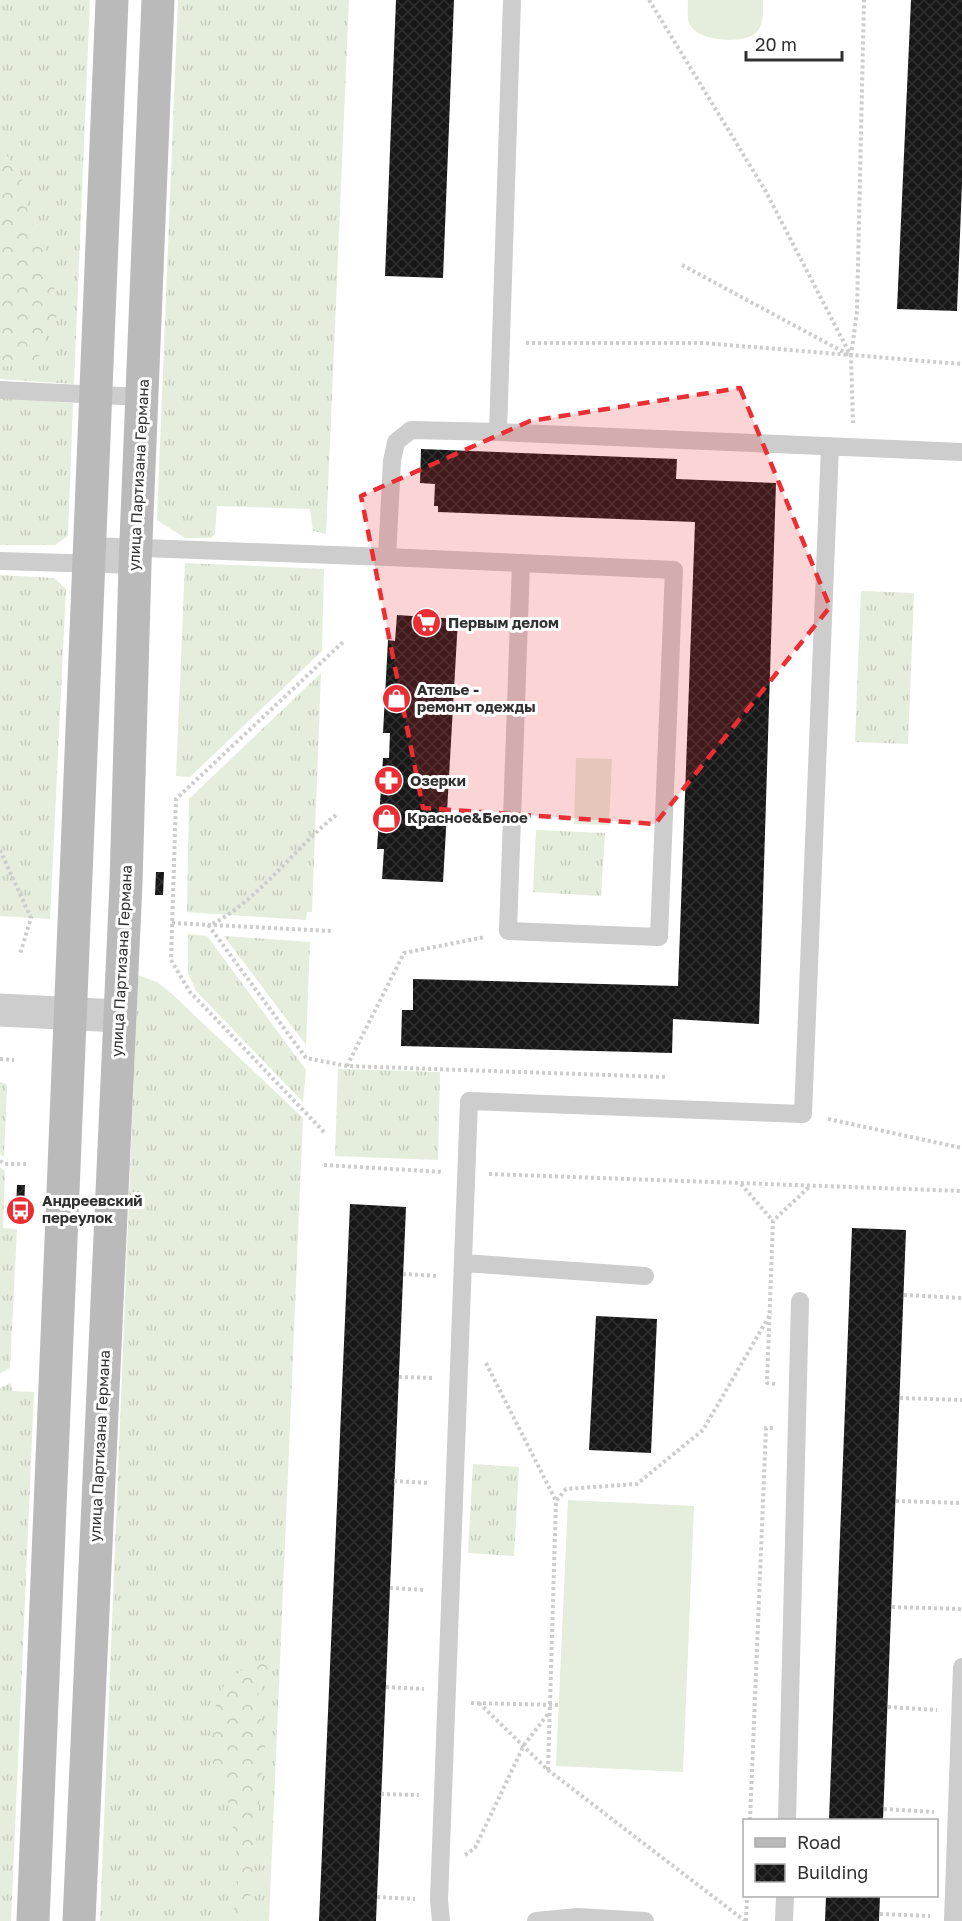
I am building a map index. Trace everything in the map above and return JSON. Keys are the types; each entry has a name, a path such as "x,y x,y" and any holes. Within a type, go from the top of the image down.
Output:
{"main road":[{"path":"33,1921 112,0"},
{"name":"улица Партизана Германа","path":"79,1921 119,1016 158,0"}],"street":[{"path":"0,1010 119,1016"}],"lane":[{"path":"498,432 499,343 512,0"},
{"path":"0,390 143,397"},
{"path":"387,557 392,461 396,442 411,430 962,452"},
{"path":"441,1921 439,1900 442,1796 469,1101 803,1114 830,446"},
{"path":"0,561 90,555 387,557 521,563 674,570 659,937 508,931 521,563"},
{"path":"463,1270 645,1276"},
{"path":"787,1819 800,1301"},
{"path":"953,1919 962,1667"},
{"path":"784,1921 785,1897"},
{"path":"536,1921 578,1917 645,1921"}],"path":[{"path":"649,0 765,190 850,356"},
{"path":"852,412 850,356 857,311 864,0"},
{"path":"682,265 850,356"},
{"path":"499,343 703,343 962,364"},
{"path":"324,1132 190,992 171,960 176,799 344,641"},
{"path":"209,926 231,915 309,838 336,815"},
{"path":"0,850 31,918 20,954"},
{"path":"172,923 331,931"},
{"path":"209,926 306,1058 347,1066 666,1077"},
{"path":"347,1066 404,954 508,931"},
{"path":"0,1059 14,1060"},
{"path":"803,1114 962,1148"},
{"path":"0,1161 5,1164 28,1164"},
{"path":"555,1177 962,1191"},
{"path":"740,1184 773,1221 767,1383 779,1384"},
{"path":"773,1221 810,1186"},
{"path":"403,1274 463,1270"},
{"path":"904,1295 962,1298"},
{"path":"556,1501 566,1489 637,1484 703,1430 771,1312"},
{"path":"462,1316 556,1501 548,1705 548,1770"},
{"path":"399,1377 459,1380"},
{"path":"900,1398 962,1400"},
{"path":"750,1819 766,1428 778,1428"},
{"path":"394,1481 455,1484"},
{"path":"896,1501 962,1503"},
{"path":"390,1588 451,1591"},
{"path":"892,1606 962,1609"},
{"path":"386,1687 479,1703 558,1705"},
{"path":"479,1703 548,1770 746,1921"},
{"path":"888,1707 960,1711"},
{"path":"440,1870 475,1848 524,1745 549,1713"},
{"path":"381,1794 442,1796"},
{"path":"884,1809 957,1814"},
{"path":"377,1897 439,1900"},
{"path":"746,1921 747,1897"},
{"path":"880,1914 953,1919"}],"highlighted area":[{"path":"740,388 830,607 655,824 423,808 361,496 530,421"}],"green space":[{"path":"0,0 90,0 74,384 0,379"},
{"path":"178,0 349,0 326,534 313,531 310,509 217,506 215,534 211,538 185,538 157,520"},
{"path":"688,0 763,0 761,25 757,32 742,39 710,38 693,29 689,23"},
{"path":"0,149 9,158 27,190 27,209 34,229 43,242 48,272 59,301 56,318 46,332 44,348 38,358 29,363 0,367"},
{"path":"0,398 73,403 68,536 55,545 0,545"},
{"path":"185,563 324,569 322,651 190,777 176,776"},
{"path":"0,575 54,578 66,589 50,919 0,916"},
{"path":"861,591 914,593 908,744 855,742"},
{"path":"321,673 312,912 307,912 306,920 187,912 189,799"},
{"path":"576,758 612,759 609,825 574,824"},
{"path":"536,830 605,833 601,896 533,892"},
{"path":"188,934 207,936 306,1070 303,1102 196,991 188,973"},
{"path":"224,936 310,942 306,1045"},
{"path":"138,975 157,982 171,993 303,1118 269,1921 100,1921"},
{"path":"338,1069 440,1072 438,1160 335,1156"},
{"path":"0,1082 6,1084 7,1088 4,1157 0,1154"},
{"path":"0,1167 5,1171 3,1228 17,1229 10,1368 0,1373"},
{"path":"11,1383 12,1391 34,1392 11,1921 0,1921 0,1388"},
{"path":"473,1464 519,1467 514,1556 468,1553"},
{"path":"568,1500 694,1506 683,1772 556,1766"},
{"path":"267,1659 270,1668 257,1698 265,1743 248,1921 226,1921 232,1916 237,1896 240,1844 233,1828 232,1811 213,1767 210,1720 225,1683 245,1668"}],"building":[{"path":"396,0 454,0 443,278 385,276"},
{"path":"911,0 962,0 962,184 957,311 897,309"},
{"path":"421,449 677,459 676,479 776,483 759,1024 673,1019 672,1053 401,1046 402,1010 413,1010 413,979 678,986 695,522 438,512 438,506 434,506 435,484 420,483"},
{"path":"397,615 458,619 443,882 382,879 384,849 377,849 383,758 389,758 390,733 383,733 388,640 395,641"},
{"path":"156,872 164,872 163,895 155,895"},
{"path":"17,1185 25,1185 24,1208 16,1208"},
{"path":"350,1204 406,1207 376,1921 319,1921"},
{"path":"852,1228 906,1230 883,1819 829,1819"},
{"path":"596,1316 657,1319 651,1453 589,1450"},
{"path":"826,1897 880,1897 879,1921 825,1921"}],"place":[{"name":"Первым делом","path":"427,623"},
{"name":"Ателье - ремонт одежды","path":"396,699"},
{"name":"Озерки","path":"389,781"},
{"name":"Красное&Белое","path":"386,818"},
{"name":"Андреевский переулок","path":"21,1210"}]}
